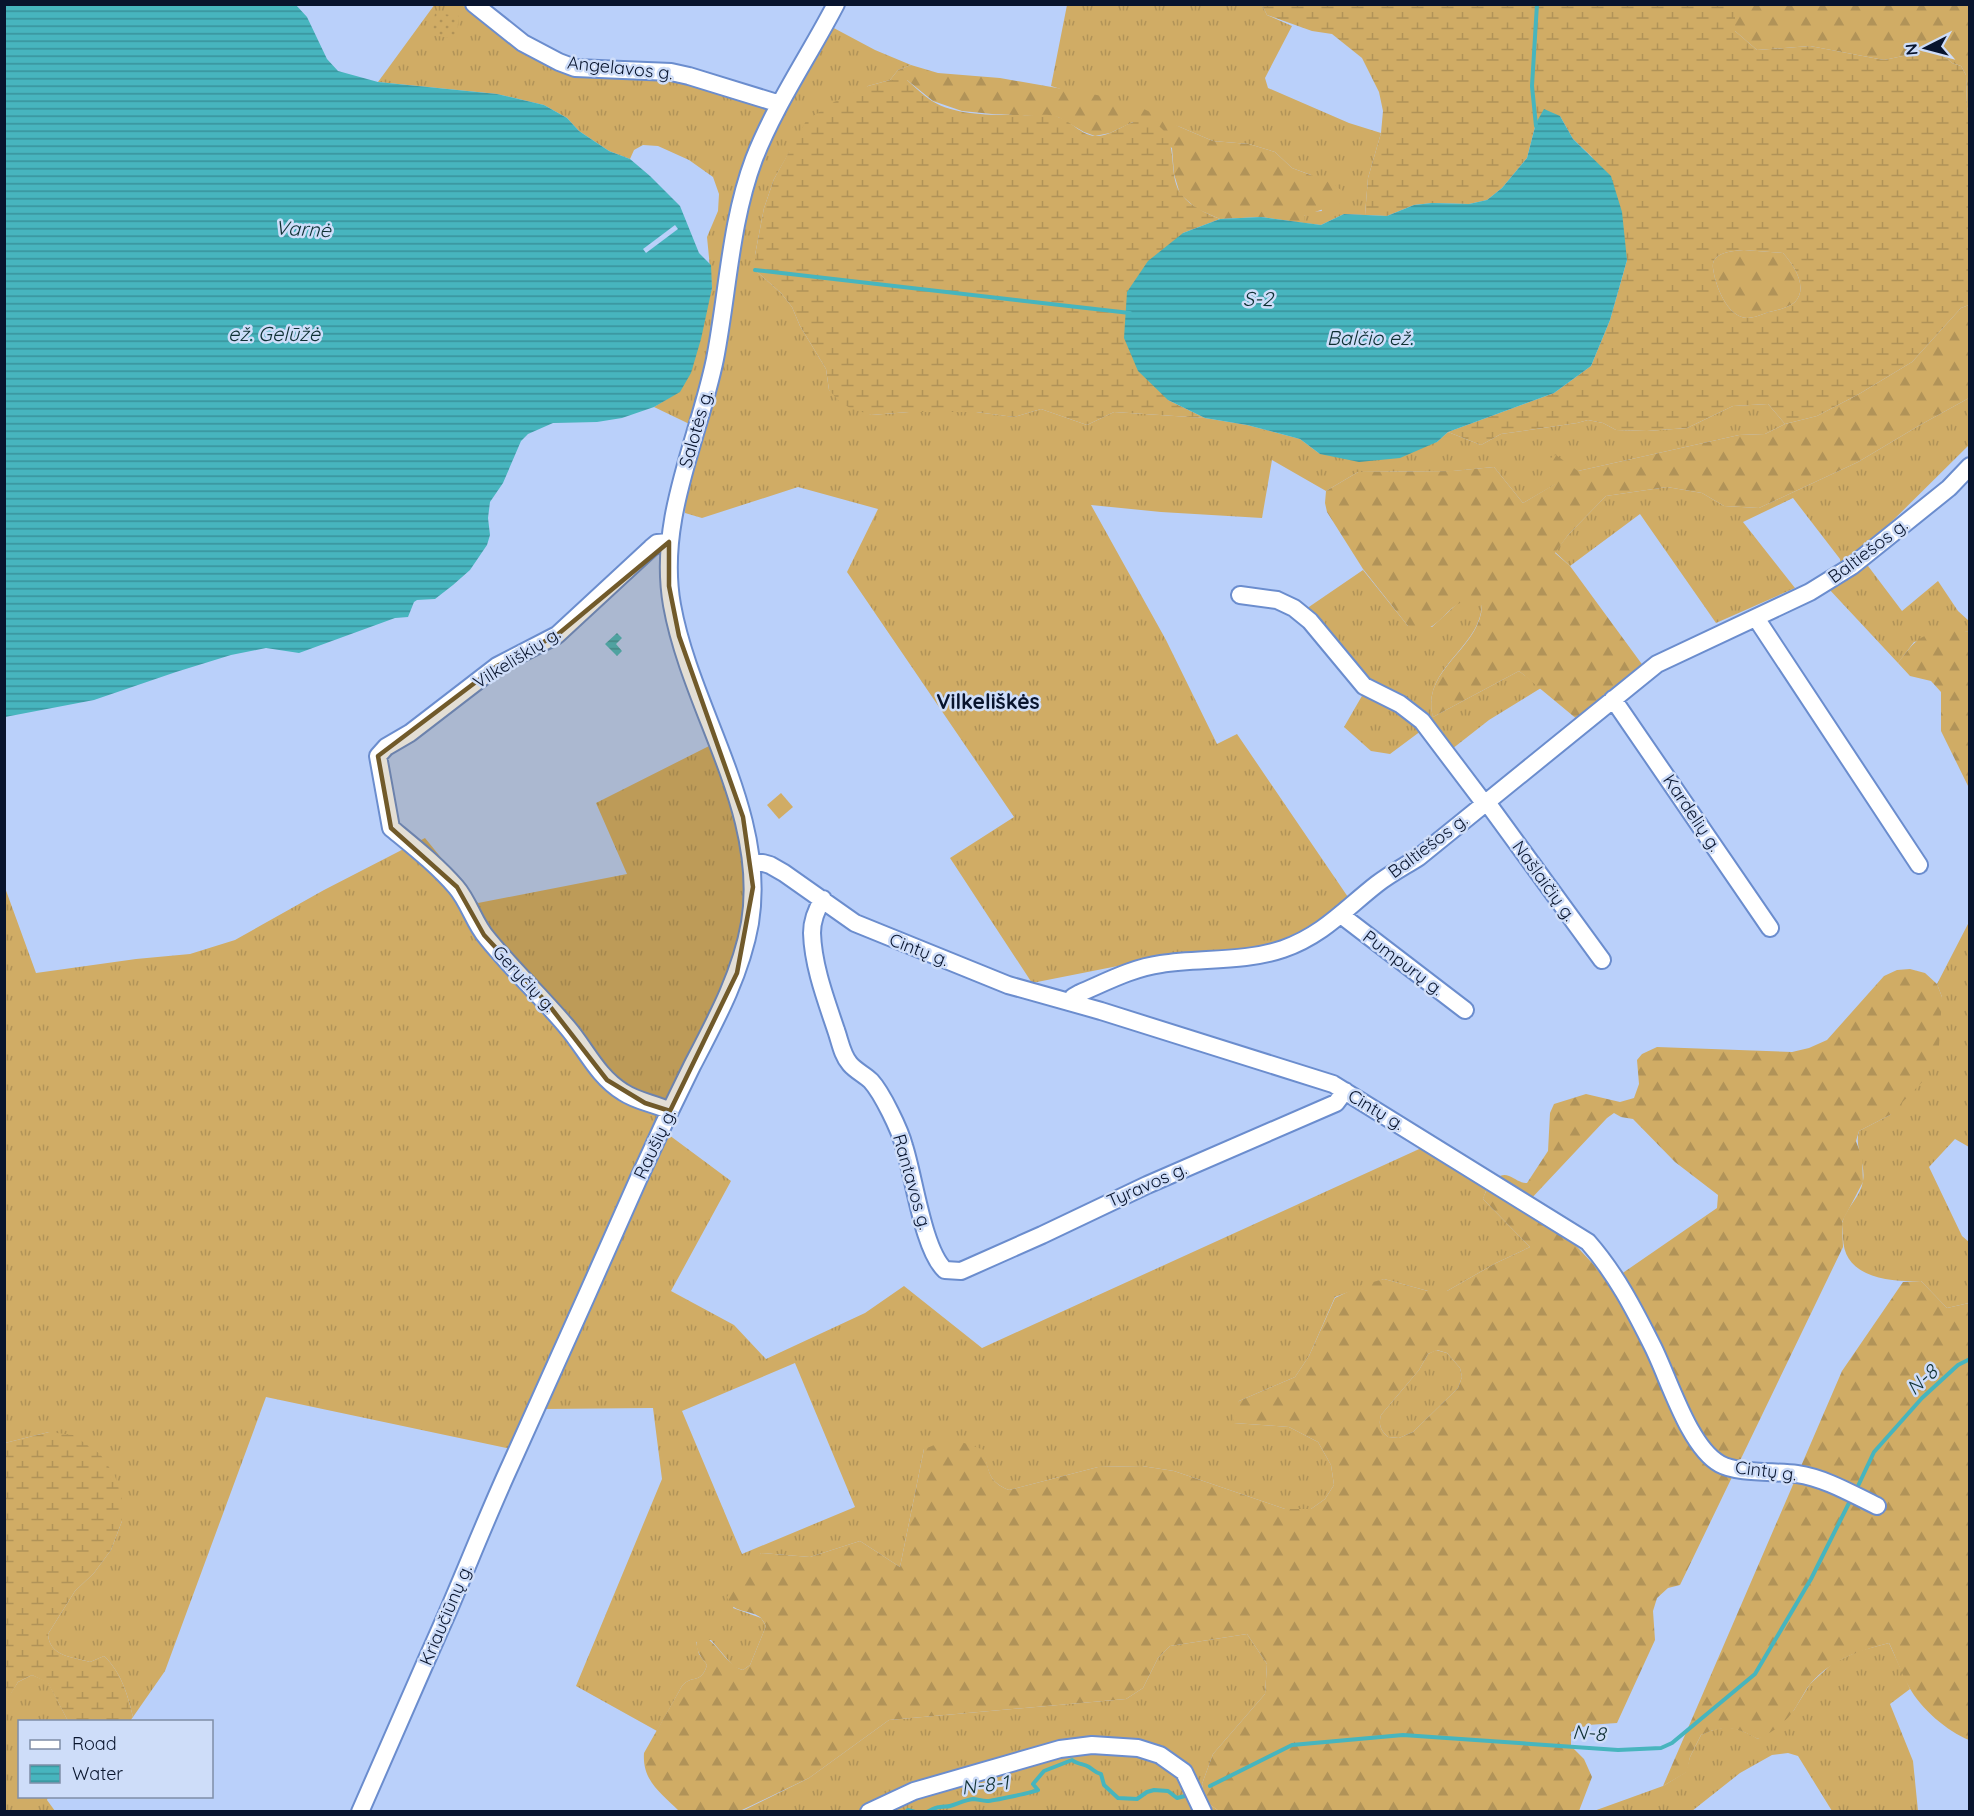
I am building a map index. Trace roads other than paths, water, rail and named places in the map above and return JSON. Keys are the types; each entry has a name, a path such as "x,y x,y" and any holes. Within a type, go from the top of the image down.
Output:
{"street":[{"name":"Angelavos g.","path":"474,4 523,43 575,68 671,72 780,104"},
{"name":"Salotės g.","path":"753,864 743,817 679,636 669,585 669,542 684,473 711,377 736,220 744,189 755,157 780,104 836,4"},
{"name":"Baltiešos g.","path":"1071,1002 1073,997 1080,993 1135,970 1159,964 1252,955 1282,949 1313,936 1379,882 1419,857 1657,664 1810,592 1852,567 1950,488 1970,466"},
{"name":"Vilkeliškių g.","path":"392,828 378,763 378,756 386,747 410,733 497,666 557,635 657,543 669,542"},
{"name":"Našlaičių g.","path":"1240,595 1277,600 1294,608 1310,621 1364,687 1400,704 1422,721 1602,960"},
{"path":"1756,618 1919,865"},
{"name":"Kardelių g.","path":"1613,699 1770,928"},
{"name":"Geryčių g.","path":"392,828 422,853 457,888 484,935 508,964 562,1020 576,1037 589,1059 607,1080 630,1096 670,1111"},
{"name":"Cintų g.","path":"753,864 770,865 855,923 873,932 1008,985 1071,1002 1324,1080 1345,1091 1588,1242 1618,1280 1654,1348 1695,1438 1708,1457 1724,1466 1816,1478 1877,1506"},
{"name":"Raušių g.","path":"532,1419 670,1111 724,1004 737,973 751,916 753,864"},
{"name":"Rantavos g.","path":"823,899 817,908 812,934 821,987 849,1064 870,1080 877,1090 904,1144 928,1236 937,1261 945,1270"},
{"name":"Pumpurų g.","path":"1341,915 1466,1010"},
{"name":"Tyravos g.","path":"945,1270 961,1271 1032,1240 1147,1185 1336,1103 1345,1091"},
{"name":"Kriaučiūnų g.","path":"362,1811 532,1419"},
{"path":"869,1812 914,1791 1060,1749 1092,1744 1138,1748 1160,1755 1184,1772 1203,1812"}],"water":[{"name":"ež. Gelūžė","path":"5,5 296,5 307,17 327,59 338,71 378,82 497,94 544,105 567,118 579,131 609,151 630,159 680,206 699,253 711,265 712,288 691,373 680,392 654,407 622,418 597,422 553,423 528,434 521,441 503,483 490,502 488,518 490,535 487,545 470,570 453,585 435,599 414,602 408,617 395,618 299,653 266,648 231,655 94,700 5,717"},
{"name":"Balčio ež.","path":"1544,109 1560,116 1573,139 1611,176 1622,212 1627,260 1610,320 1591,366 1554,393 1448,432 1437,442 1400,458 1359,462 1320,454 1300,439 1247,425 1205,418 1168,400 1138,371 1124,338 1127,292 1148,261 1183,233 1220,219 1261,217 1321,225 1344,214 1387,216 1414,205 1469,204 1487,200 1502,188 1527,158 1536,123"},
{"path":"617,633 622,638 616,644 622,651 617,656 605,644"}],"waterway":[{"name":"S-2","path":"1536,126 1532,86 1537,4"},
{"name":"S-2","path":"755,270 1130,313"},
{"name":"N-8","path":"1858,1486 1874,1452 1922,1398 1958,1365 1970,1359"},
{"name":"N-8","path":"1210,1786 1292,1745 1403,1735 1618,1750 1661,1748 1672,1743 1755,1674 1811,1579 1849,1503"},
{"name":"N-8-1","path":"927,1812 973,1799 991,1801 1038,1790 1033,1784 1044,1771 1072,1760 1101,1774 1104,1785 1118,1798 1137,1799 1154,1790 1168,1791 1177,1798 1185,1796"},
{"name":"N-8-1","path":"906,1812 908,1810 915,1812"}],"district":[{"name":"Vilkeliškės","path":"988,702"}],"water label":[{"name":"Varnė","path":"303,229"}]}
